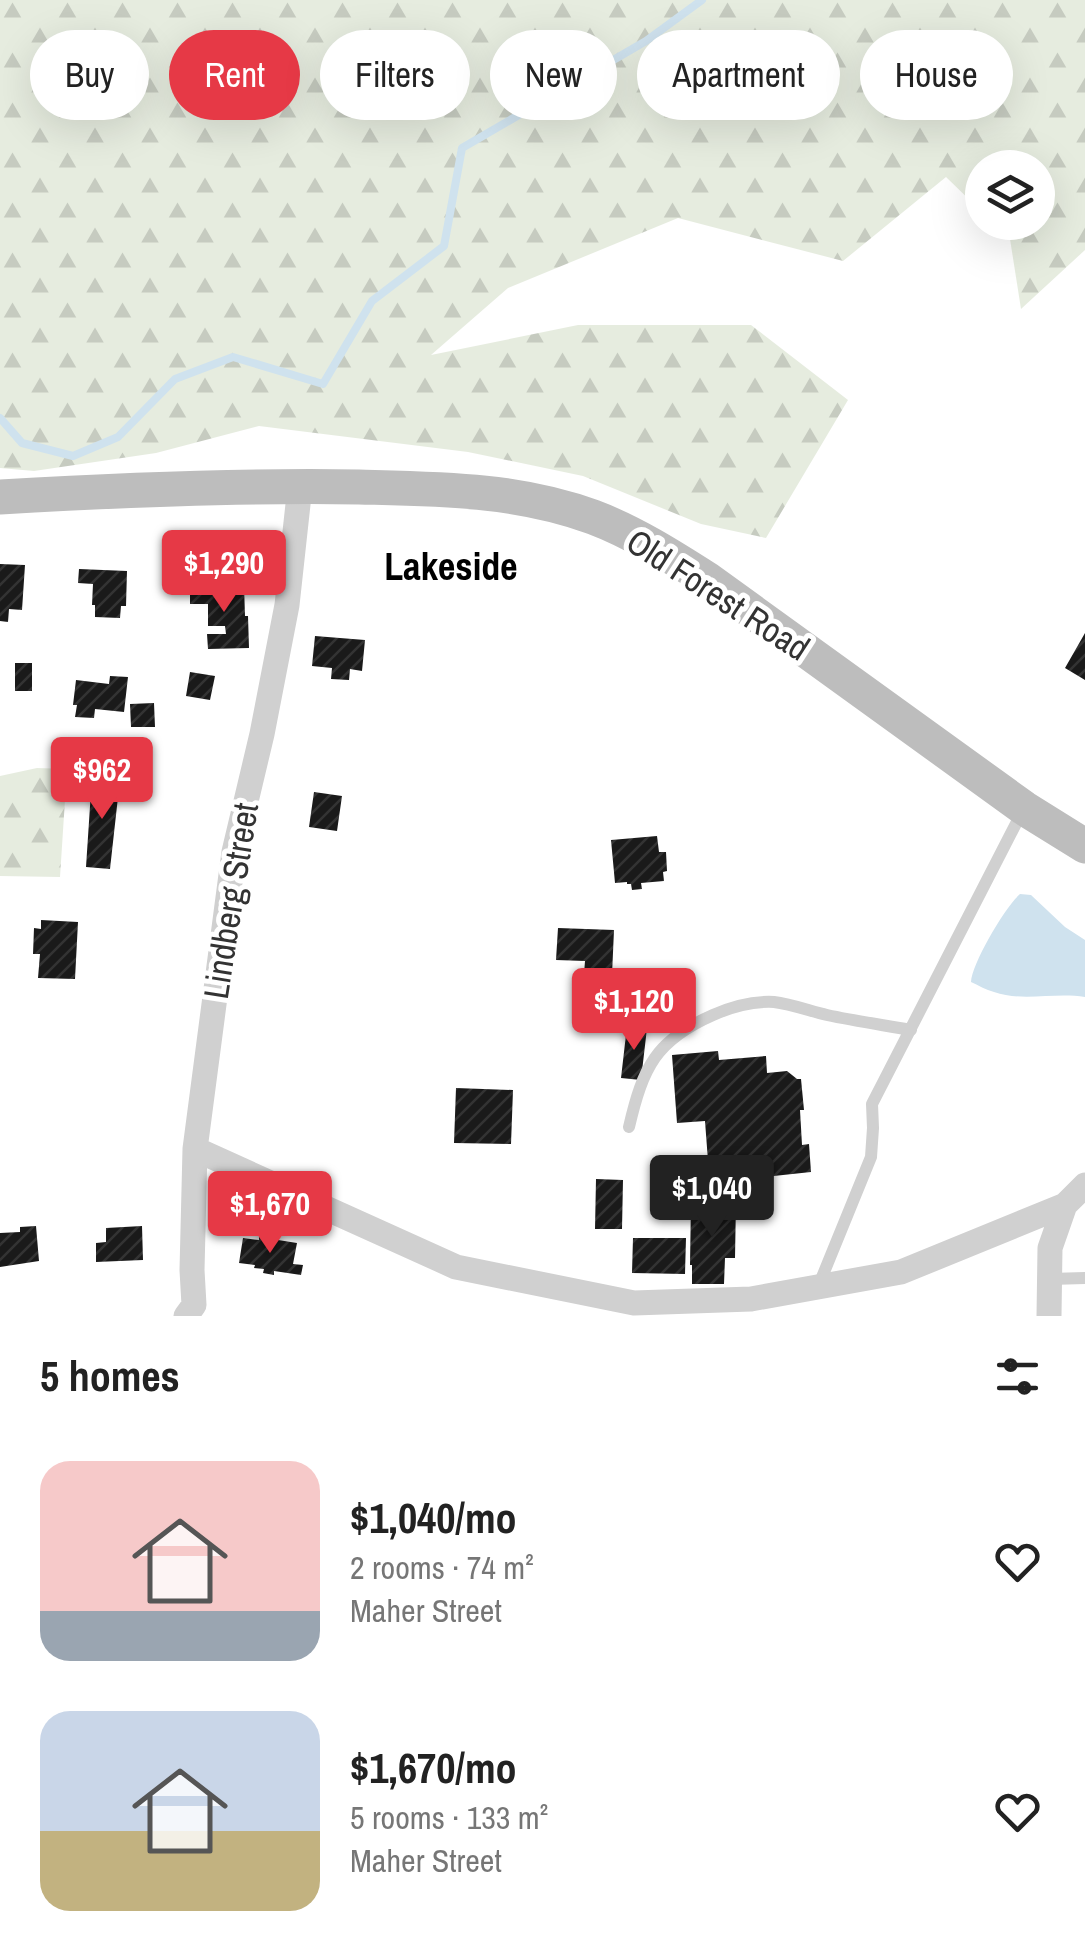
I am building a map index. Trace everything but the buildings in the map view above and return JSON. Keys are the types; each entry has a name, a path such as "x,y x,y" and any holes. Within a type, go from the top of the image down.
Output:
{"main road":[{"name":"Old Forest Road","path":"0,497 300,486 466,490 528,498 594,518 658,548 707,579 1024,808 1085,846"}],"street":[{"name":"Lindberg Street","path":"186,1316 194,1305 194,1148 234,852 287,605 300,486"},
{"path":"194,1148 456,1267 634,1303 752,1299 901,1272 1065,1205 1085,1185"},
{"path":"1048,1316 1050,1248 1065,1205"}],"lane":[{"path":"818,1287 871,1157 872,1104 1024,808"},
{"path":"630,1127 643,1081 668,1040 686,1026 732,1006 773,1002 912,1030"},
{"path":"1050,1279 1085,1278"}],"green space":[{"path":"0,0 1085,0 1085,250 1021,309 1010,240 1055,240 1055,150 965,150 965,195 946,177 843,261 678,218 508,288 431,355 578,325 751,325 848,400 766,538 701,524 583,476 468,452 259,426 156,453 34,471 0,468"},
{"path":"37,768 67,769 60,877 0,876 0,776"}],"water":[{"path":"1020,894 1031,895 1085,940 1085,997 1005,995 971,982 990,936"}],"waterway":[{"path":"0,418 22,443 73,456 118,437 175,379 233,357 323,384 372,301 444,246 462,148 646,41 702,0"}],"district":[{"name":"Lakeside","path":"451,567"}]}
